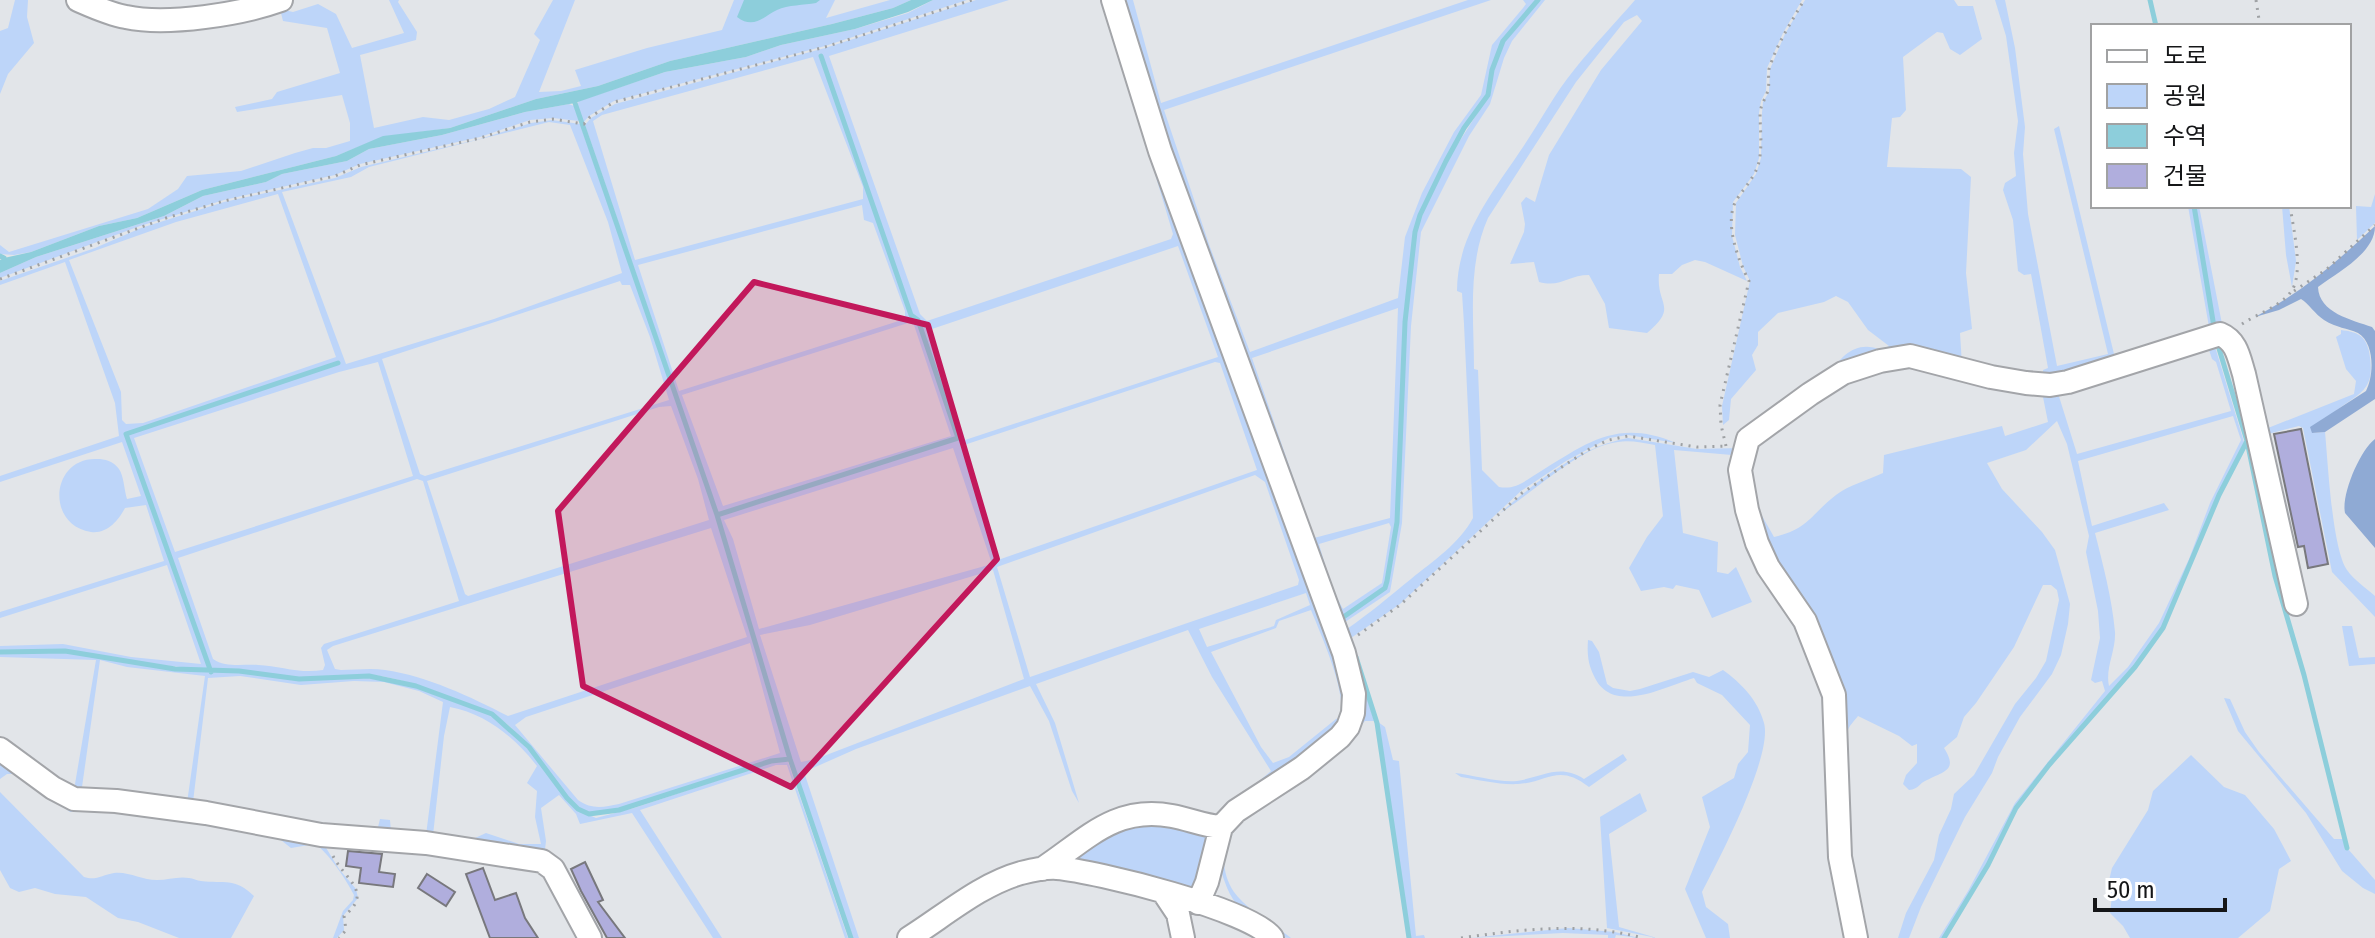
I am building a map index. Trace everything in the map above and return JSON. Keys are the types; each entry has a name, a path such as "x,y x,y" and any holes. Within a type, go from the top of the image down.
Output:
{"street":[{"path":"78,0 100,10 144,20 259,8 281,0"},
{"path":"1113,0 1160,151 1341,646 1354,694 1353,713 1348,727 1302,768 1236,811 1221,827 1207,882 1198,903"},
{"path":"1856,938 1840,857 1834,695 1805,621 1768,567 1757,543 1747,510 1736,446 1843,373 1880,361 1910,356 1991,377 2050,385 2220,334 2235,347 2244,374 2296,604"},
{"path":"0,749 53,788 74,799 116,801 206,813 321,835 426,843 542,861 553,869 590,938"},
{"path":"1042,869 1092,832 1133,814 1173,816 1205,826 1221,827"},
{"path":"909,938 997,882 1042,869 1075,870 1198,903 1258,924 1272,938"},
{"path":"1164,893 1178,914 1183,938"}],"path":[{"path":"0,279 140,227 224,201 335,176 360,165 480,138 530,122 553,119 584,124 614,102 825,47 972,0"},
{"path":"1736,446 1721,425 1720,405 1749,281 1733,236 1732,216 1735,202 1755,174 1760,158 1760,113 1768,92 1769,69 1784,33 1804,0"},
{"path":"2256,0 2260,24"},
{"path":"2290,208 2298,260 2296,283 2291,293"},
{"path":"2228,338 2235,328 2327,269 2375,225"},
{"path":"1341,646 1400,605 1522,493 1591,448 1628,436 1697,447 1736,446"},
{"path":"321,835 340,869 357,888 359,898 355,907 344,916 346,930 339,938"},
{"path":"1461,938 1567,927 1615,930 1643,938"}],"highlighted area":[{"path":"754,282 928,325 997,559 791,787 583,686 558,511"}],"green space":[{"path":"15,0 28,0 27,17 34,43 8,74 0,94 0,31 8,28"},
{"path":"389,0 399,0 417,32 416,40 360,55 374,128 423,117 449,120 489,109 515,97 540,40 534,34 553,0 575,0 539,92 581,86 575,70 722,30 734,0 835,0 826,18 890,0 911,0 893,8 832,24 670,61 598,86 536,99 450,128 383,137 336,156 202,190 137,218 99,226 31,252 0,254 0,245 9,252 148,209 178,189 187,176 241,171 313,148 326,148 350,141 350,123 342,95 237,112 235,107 272,99 277,92 340,73 327,28 283,21 280,9 293,12 318,4 336,14 352,48 404,33"},
{"path":"933,0 967,0 825,46 614,101 583,123 577,105 579,101 665,72 746,57 781,45 855,29 908,13"},
{"path":"976,0 1009,0 829,56 920,314 927,321 1171,239 1173,234 1137,114 1343,657 1344,724 1220,814 1271,771 1212,677 1188,630 1036,684 1055,723 1079,803 1072,791 1049,721 1030,686 856,749 804,772 859,938 853,938 791,759 719,516 960,437 918,320 912,315 876,211 911,316 917,321 958,437 718,513 585,125 615,104 825,48","holes":["822,55 870,193 819,57","813,57 863,187 863,199 635,260 593,121 602,115","862,205 864,220 873,223 905,311 905,319 679,391 638,265","1178,246 1218,357 965,440 927,333","908,323 914,325 951,436 723,506 682,395","1215,362 1220,363 1257,470 998,560 961,446","953,448 992,564 759,629 733,539 724,520","1255,475 1265,482 1299,580 1298,585 1030,677 997,567","993,570 1024,679 816,759 801,762 760,635 810,625","1306,593 1310,605 1276,620 1274,626 1207,647 1199,629","1311,610 1337,680 1340,718 1289,757 1273,763 1261,747 1211,652 1276,628 1279,621"]},
{"path":"1124,0 1133,0 1161,103 1468,0 1491,0 1164,110 1210,247 1250,352 1398,298 1405,237 1422,193 1454,132 1481,95 1492,45 1526,4 1523,0 1536,0 1502,40 1491,70 1487,94 1445,160 1419,214 1403,322 1396,522 1386,580 1384,587 1342,617 1221,298","holes":["1398,308 1390,518 1314,538 1252,358","1389,523 1391,527 1382,583 1343,609 1332,589 1319,544"]},
{"path":"1539,0 1545,0 1512,41 1490,104 1469,136 1421,232 1411,326 1402,523 1390,592 1345,622 1344,619 1386,589 1389,581 1399,522 1406,322 1416,232 1447,161 1489,95 1504,42"},
{"path":"1635,0 1802,0 1767,68 1766,91 1759,113 1759,158 1754,174 1733,202 1732,236 1747,281 1695,260 1682,265 1672,274 1659,274 1664,311 1657,324 1647,333 1609,328 1605,304 1589,275 1559,282 1539,282 1534,262 1510,264 1524,232 1521,203 1526,197 1535,202 1549,155 1601,70 1642,21 1637,15 1624,22 1576,82 1488,218 1481,236 1474,273 1473,312 1482,470 1499,487 1510,487 1603,437 1636,433 1676,443 1628,435 1609,438 1566,461 1521,491 1400,604 1351,638 1347,629 1445,551 1461,536 1473,518 1462,293 1457,291 1463,251 1489,198 1560,88"},
{"path":"1805,0 1954,0 1958,6 1973,6 1982,39 1960,55 1950,49 1943,33 1937,32 1903,57 1906,110 1900,117 1892,118 1887,167 1961,169 1971,177 1966,273 1972,329 1960,333 1962,365 1952,362 1830,375 1839,361 1851,351 1865,347 1881,350 1889,346 1868,330 1848,302 1836,296 1778,313 1758,332 1758,345 1752,355 1756,370 1731,399 1729,420 1723,425 1722,406 1750,281 1735,235 1736,203 1756,174 1761,158 1763,102 1769,92 1770,69 1785,34"},
{"path":"1995,0 2005,0 2015,48 2025,127 2023,154 2028,214 2057,366 2108,354 2054,129 2059,126 2114,354 2209,327 2188,208 2192,208 2213,330 2044,380 2043,370 2048,368 2031,274 2024,275 2018,271 2013,220 2003,190 2005,183 2016,176 2014,153 2018,121 2006,36"},
{"path":"569,104 574,106 579,121 553,118 530,120 480,137 360,164 335,175 224,200 140,226 0,278 0,273 36,257 164,216 203,196 266,182 282,174 347,161 369,149"},
{"path":"552,120 580,124 716,515 788,758 770,760 623,809 589,813 571,800 507,724 491,714 429,690 370,675 306,677 212,670 127,435 337,362 124,433 209,670 141,663 65,650 0,651 0,646 63,644 131,657 201,664 167,565 0,618 0,612 164,561 146,505 125,508 111,526 91,532 76,527 66,517 61,505 63,479 70,469 82,461 97,459 109,461 119,469 127,499 141,496 122,442 0,482 0,476 119,436 115,403 65,262 0,285 0,281 95,248 141,228 224,202 335,178 361,167 480,139 531,123","holes":["549,122 570,125 608,222 622,273 494,319 346,364 282,192 351,177 369,167","278,194 336,357 143,423 126,424 122,420 121,392 69,260 176,222","620,281 622,285 630,285 669,400 425,476 420,474 382,359","378,362 413,476 175,552 134,438","671,406 698,479 709,520 468,596 427,481 659,407","417,479 423,481 459,601 324,644 321,648 325,665 323,670 229,665 213,659 178,558","711,528 747,637 508,716 417,677 380,669 335,669 327,650","750,643 780,753 619,804 593,806 578,800 515,725 526,717"]},
{"path":"2375,194 2375,223 2357,240 2356,206 2371,207"},
{"path":"2195,208 2199,208 2223,329 2216,329"},
{"path":"2282,208 2289,208 2296,261 2292,287"},
{"path":"2341,330 2356,333 2365,341 2371,363 2369,380 2362,391 2312,433 2325,432 2332,504 2342,559 2350,574 2375,596 2375,617 2332,572 2303,428 2299,426 2268,434 2263,430 2354,394 2356,381 2346,369 2336,337"},
{"path":"2213,340 2244,442 2218,494 2162,628 2015,808 1987,864 1943,938 1939,938 2015,803 2105,691 2102,681 2095,683 2091,680 2100,638 2086,552 2089,536 2067,444 2057,421 2026,450 1987,463 2002,489 2055,550 2070,604 2061,655 2052,674 2020,717 1992,773 1965,817 1909,938 1898,938 1906,913 1934,860 1939,835 1954,794 1974,775 2015,704 2046,661 2059,600 2057,590 2051,585 2043,585 2014,647 1964,717 1957,737 1944,748 1950,765 1944,772 1909,790 1903,784 1906,775 1917,763 1917,744 1912,746 1899,736 1858,716 1850,726 1842,750 1841,803 1848,864 1863,938 1859,938 1843,860 1838,812 1837,694 1810,626 1771,567 1760,541 1745,486 1745,453 1753,441 1820,390 1840,379 1886,363 1908,361 2011,383 2041,386 2070,383","holes":["2208,347 2216,362 2231,411 2077,454 2057,390","1895,365 1932,369 2042,392 2048,422 2005,436 2002,426 1884,455 1883,473 1841,491 1795,530 1774,537 1751,493 1747,458 1752,447 1838,383","2233,416 2241,440 2210,503 2189,559 2159,623 2128,667 2109,686 2108,673 2115,632 2095,533 2169,510 2164,503 2092,526 2078,461"]},
{"path":"1628,438 1697,449 1741,448 1738,455 1786,598 1829,712 1732,455 1674,450 1683,533 1718,542 1717,572 1728,574 1736,567 1752,602 1712,618 1699,590 1676,585 1673,589 1664,587 1641,591 1629,568 1663,516 1655,445 1623,441 1587,452 1500,513 1543,478 1575,458 1592,449"},
{"path":"2342,626 2352,626 2359,658 2375,657 2375,664 2349,666"},
{"path":"1588,640 1599,652 1607,684 1613,688 1630,691 1693,672 1709,677 1723,670 1742,686 1758,707 1765,738 1760,759 1743,808 1702,892 1706,907 1728,924 1730,938 1706,938 1685,889 1710,827 1702,797 1734,778 1738,764 1748,752 1750,725 1722,695 1697,683 1694,678 1640,695 1626,697 1613,694 1602,688 1594,676 1588,659"},
{"path":"1350,642 1374,721 1365,721 1322,760 1243,814 1227,839 1224,867 1229,884 1239,899 1291,938 1284,938 1269,931 1236,903 1223,877 1220,851 1228,829 1244,810 1312,764 1349,731 1360,699 1357,677 1346,644"},
{"path":"65,652 175,670 239,672 299,680 368,678 416,687 491,715 527,748 577,810 596,818 774,762 788,762 848,938 845,938 787,765 776,765 640,810 722,938 713,938 632,813 580,824 576,814 559,795 541,808 546,841 544,858 427,840 299,829 210,810 79,795 64,790 0,744 0,739 68,789 74,790 96,660 0,657 0,653","holes":["100,660 127,667 205,676 187,803 82,787","240,676 301,685 384,682 419,691 443,702 426,835 391,832 390,820 380,819 377,831 287,822 193,802 208,678","450,707 463,710 488,721 510,737 537,766 527,783 537,791 535,817 541,844 519,844 486,833 473,839 433,835"]},
{"path":"2224,698 2230,699 2245,732 2259,752 2334,839 2343,839 2345,849 2375,880 2375,894 2342,871 2306,813 2238,731"},
{"path":"1378,722 1385,727 1393,760 1399,761 1416,936 1424,935 1425,938 1411,938"},
{"path":"0,753 51,790 320,838 356,889 358,898 343,916 344,930 333,938 343,911 354,895 331,860 315,844 291,848 268,833 121,810 70,812 19,774 7,774 0,779"},
{"path":"1623,754 1627,760 1589,787 1561,775 1511,784 1461,777 1455,773 1517,781 1551,772 1567,772 1584,779"},
{"path":"2191,755 2224,787 2245,795 2274,829 2291,861 2279,869 2270,911 2238,938 2130,938 2110,913 2112,896 2107,889 2112,868 2148,810 2153,791"},
{"path":"0,792 84,877 119,873 151,880 181,877 229,882 254,896 231,938 179,938 138,922 118,918 86,897 55,894 35,888 19,892 10,888 0,870"},
{"path":"1640,793 1647,811 1609,834 1619,927 1657,938 1607,928 1600,817"},
{"path":"1129,820 1216,831 1198,890 1062,859"},
{"path":"1568,928 1615,932 1639,938 1563,933 1470,938"}],"shaded area":[{"path":"2375,226 2369,245 2362,253 2318,287 2320,296 2330,309 2375,331 2375,399 2325,432 2312,433 2310,427 2366,391 2371,377 2368,344 2358,333 2324,320 2301,299 2255,317 2318,276"},
{"path":"2375,439 2375,548 2345,513 2345,505 2358,463"}],"water":[{"path":"744,0 820,0 781,8 758,21 749,22 737,17"},
{"path":"911,0 933,0 908,12 855,29 781,45 746,57 665,72 575,103 369,149 347,161 282,174 266,182 203,196 164,216 36,257 0,273 0,260 4,258 31,252 99,226 137,218 202,190 336,156 383,136 450,128 536,99 598,86 670,61 832,24 893,8"}],"building":[{"path":"2301,429 2328,564 2308,568 2304,546 2298,547 2274,434"},
{"path":"348,851 382,854 379,872 395,874 393,887 359,883 361,868 346,866"},
{"path":"585,862 603,900 598,902 625,938 607,938 581,891 571,869"},
{"path":"483,868 495,900 516,893 525,918 538,938 490,938 466,874"},
{"path":"427,874 455,892 446,906 418,888"}],"waterway":[{"path":"1342,618 1385,588 1387,581 1397,522 1405,322 1415,232 1420,215 1464,128 1488,95 1492,70 1503,41 1538,0"},
{"path":"2150,0 2156,24"},
{"path":"717,515 958,438 918,320 911,315 821,56"},
{"path":"575,103 717,515 790,759 851,938"},
{"path":"2194,208 2214,327"},
{"path":"0,256 4,258"},
{"path":"2217,342 2247,441 2275,576 2304,675 2347,848"},
{"path":"211,672 126,434 338,363"},
{"path":"1944,938 1988,865 2016,808 2049,765 2135,667 2163,628 2219,495 2247,441"},
{"path":"0,652 65,651 175,669 239,671 299,679 369,676 416,686 492,714 529,747 567,798 578,809 589,814 619,810 771,761 790,759"},
{"path":"1356,657 1377,723 1409,938"}]}
